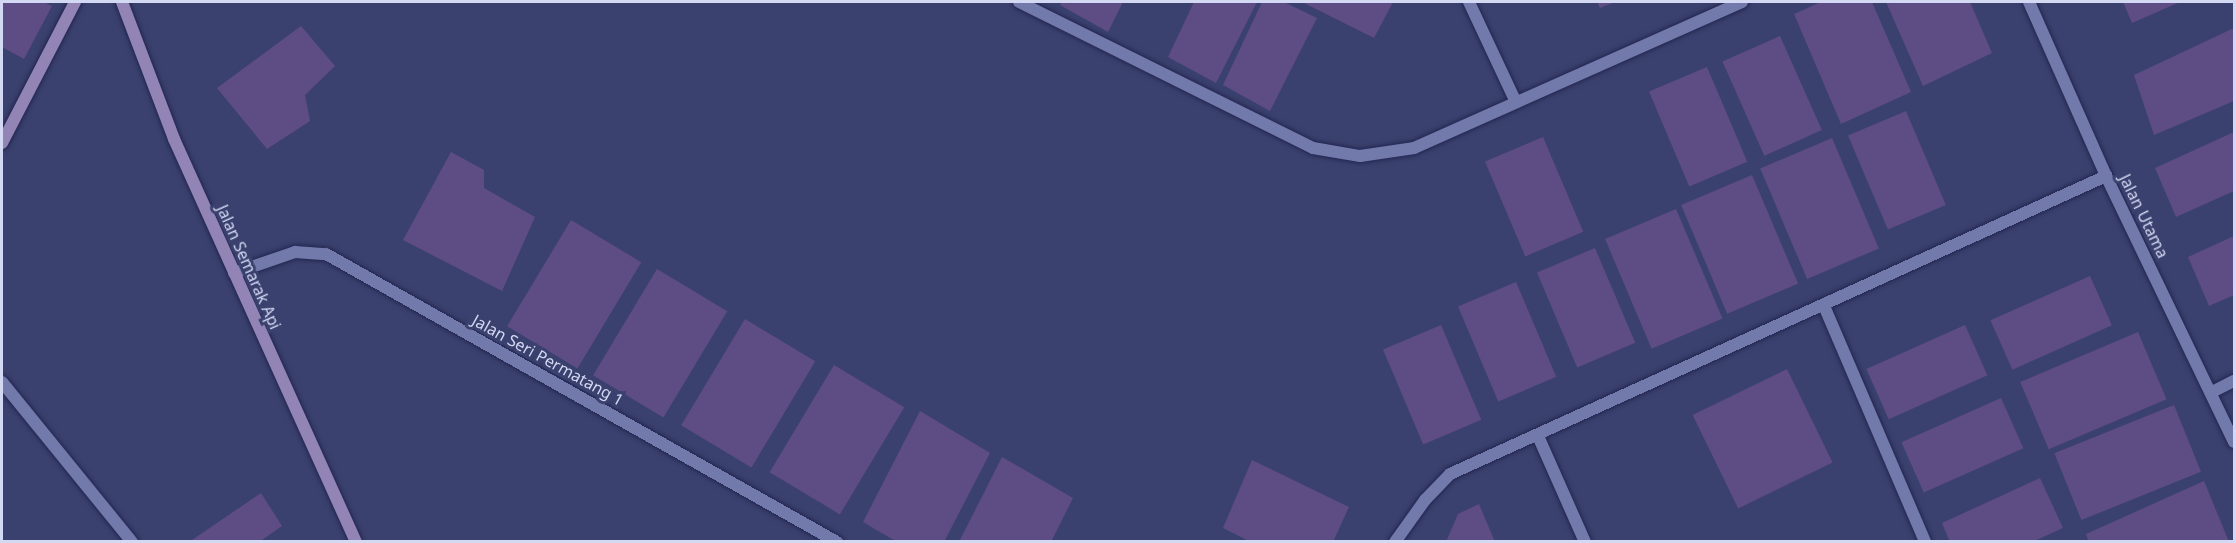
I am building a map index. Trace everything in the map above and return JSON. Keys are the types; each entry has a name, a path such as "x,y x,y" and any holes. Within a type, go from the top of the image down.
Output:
{"street":[{"path":"2,143 75,2"},
{"name":"Jalan Semarak Api","path":"122,2 174,139 356,542"},
{"path":"1019,2 1313,148 1360,156 1414,148 1515,100 1737,2"},
{"path":"1469,2 1515,100"},
{"name":"Jalan Utama","path":"2029,2 2106,176 2235,442"},
{"path":"1395,542 1425,500 1450,474 2106,176"},
{"name":"Jalan Seri Permatang 1","path":"234,273 295,252 326,254 837,542"},
{"path":"1824,306 1925,542"},
{"path":"2211,392 2235,381"},
{"path":"2,382 132,542"},
{"path":"1538,436 1585,542"}],"building":[{"path":"2,2 44,2 52,6 24,59 2,47"},
{"path":"1062,2 1123,2 1108,32 1060,5"},
{"path":"1194,2 1257,2 1216,83 1168,57"},
{"path":"1262,2 1284,2 1317,18 1270,111 1223,85"},
{"path":"1302,2 1393,2 1374,38"},
{"path":"1597,2 1615,2 1600,8"},
{"path":"1821,2 1872,2 1911,92 1841,124 1794,14"},
{"path":"1886,2 1970,2 1992,53 1923,86"},
{"path":"2123,2 2180,2 2132,23"},
{"path":"301,26 335,66 305,95 310,121 267,149 217,88"},
{"path":"2234,28 2234,101 2154,135 2134,75"},
{"path":"1780,36 1822,130 1764,156 1722,62"},
{"path":"1707,67 1747,162 1689,186 1649,92"},
{"path":"1906,111 1946,205 1888,230 1848,136"},
{"path":"2234,132 2234,191 2176,217 2155,168"},
{"path":"1543,137 1583,232 1525,256 1485,162"},
{"path":"1832,138 1879,248 1807,279 1760,168"},
{"path":"451,152 484,170 484,188 535,217 502,291 403,240"},
{"path":"1752,175 1798,284 1727,314 1681,205"},
{"path":"1676,209 1722,319 1652,349 1605,239"},
{"path":"571,220 641,262 577,369 507,326"},
{"path":"2234,236 2234,295 2209,306 2188,257"},
{"path":"1595,248 1635,343 1577,367 1537,273"},
{"path":"657,269 727,311 663,418 593,375"},
{"path":"2090,276 2112,325 2012,370 1990,320"},
{"path":"1516,282 1556,377 1498,401 1458,307"},
{"path":"745,319 815,361 751,468 681,425"},
{"path":"1441,325 1481,420 1423,444 1383,350"},
{"path":"1965,325 1987,375 1889,419 1866,369"},
{"path":"2138,332 2167,399 2049,449 2020,382"},
{"path":"834,365 904,407 840,514 770,472"},
{"path":"1787,369 1833,462 1738,509 1693,415"},
{"path":"2001,398 2023,448 1924,493 1901,442"},
{"path":"2174,405 2201,472 2081,520 2054,453"},
{"path":"920,411 990,453 944,542 897,542 863,522"},
{"path":"1002,457 1073,498 1051,542 959,542"},
{"path":"1252,460 1349,507 1333,542 1251,542 1223,528"},
{"path":"2040,478 2063,528 2032,542 1950,542 1942,523"},
{"path":"2204,481 2229,542 2089,542 2086,534"},
{"path":"261,493 282,526 259,542 189,542"},
{"path":"1479,504 1495,542 1446,542 1458,514"}]}
